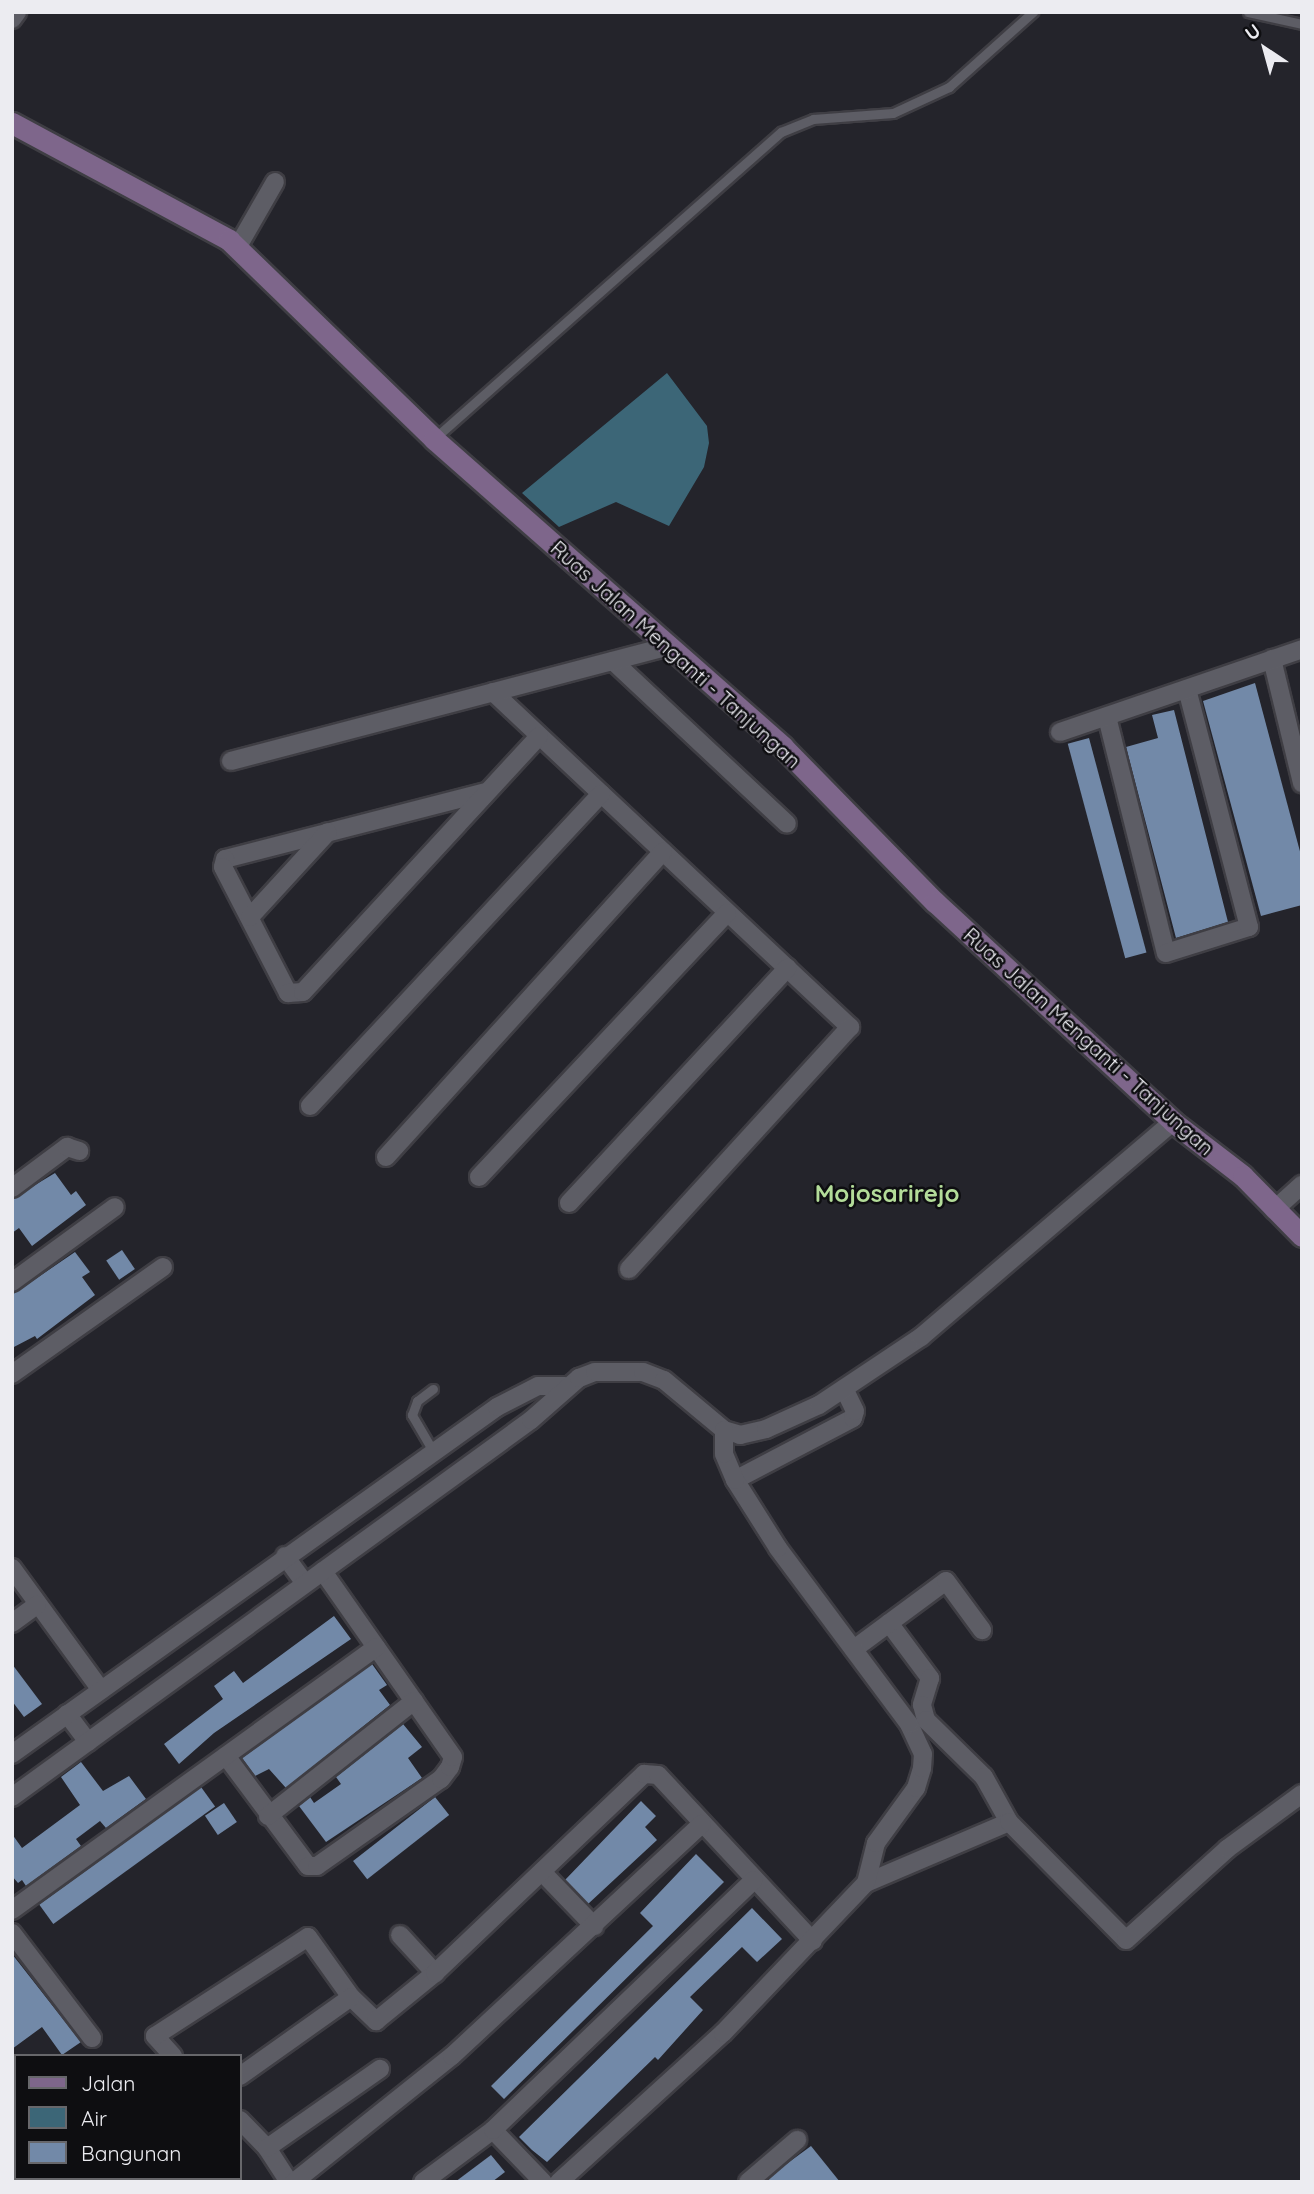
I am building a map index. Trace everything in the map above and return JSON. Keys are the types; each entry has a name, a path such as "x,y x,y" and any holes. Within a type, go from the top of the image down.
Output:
{"main road":[{"name":"Ruas Jalan Menganti - Tanjungan","path":"12,123 173,206 237,248 434,439 783,747 935,902 1173,1122 1244,1176 1302,1236"}],"street":[{"path":"12,19 17,12"},
{"path":"237,248 275,182"},
{"path":"231,761 670,646"},
{"path":"1060,732 1302,649"},
{"path":"1272,659 1302,783"},
{"path":"613,660 788,824"},
{"path":"1107,717 1166,953 1249,927 1187,689"},
{"path":"493,692 850,1027 629,1269"},
{"path":"485,792 225,859 223,867 283,986 299,995 539,736"},
{"path":"310,1106 601,794"},
{"path":"250,917 328,832"},
{"path":"386,1157 663,852"},
{"path":"479,1177 727,913"},
{"path":"569,1203 787,968"},
{"path":"12,1754 433,1451 497,1407 538,1386 565,1386 595,1372 643,1372 664,1380 699,1405 724,1430 740,1435 766,1429 844,1388 921,1337 1173,1122"},
{"path":"12,1188 67,1147 79,1151"},
{"path":"1274,1210 1302,1185"},
{"path":"12,1282 115,1208"},
{"path":"12,1374 163,1267"},
{"path":"12,1797 551,1405 565,1386"},
{"path":"735,1480 853,1418 855,1410 844,1388"},
{"path":"724,1430 724,1454 735,1480 778,1548 909,1724 923,1754 916,1788 876,1843 866,1883"},
{"path":"285,1556 305,1584"},
{"path":"12,1569 101,1690"},
{"path":"226,1756 300,1859 317,1866 441,1779 453,1757 323,1571"},
{"path":"854,1649 946,1581 982,1630"},
{"path":"12,1623 37,1605"},
{"path":"889,1623 930,1678 922,1705 926,1720 984,1777 1009,1822 1126,1940 1227,1849 1302,1794"},
{"path":"12,1910 376,1647"},
{"path":"268,1816 414,1702"},
{"path":"67,1714 88,1742"},
{"path":"923,1754 949,1742"},
{"path":"171,2054 155,2036 308,1937 351,1997 376,2021 435,1973 644,1774 658,1775 813,1941"},
{"path":"559,2182 633,2119 813,1941 866,1883 1009,1822"},
{"path":"242,2122 267,2148 291,2182 452,2056 702,1824"},
{"path":"543,1873 594,1926"},
{"path":"423,2182 493,2130 754,1880"},
{"path":"12,1933 92,2038"},
{"path":"400,1936 435,1973"},
{"path":"242,2075 351,1997"},
{"path":"267,2148 380,2069"},
{"path":"493,2130 544,2182"},
{"path":"748,2182 797,2140"}],"lane":[{"path":"434,439 781,132 813,119 893,113 949,87 1033,12"},
{"path":"1248,12 1302,24"},
{"path":"433,1389 417,1401 412,1415 433,1451"}],"water":[{"path":"667,373 707,426 709,443 704,467 669,526 616,502 559,527 522,493"}],"building":[{"path":"1255,683 1302,859 1302,905 1261,916 1203,701"},
{"path":"1174,710 1228,922 1176,938 1126,747 1158,738 1152,715"},
{"path":"1089,738 1146,952 1125,958 1068,744"},
{"path":"55,1173 71,1195 76,1191 86,1205 32,1246 19,1228 12,1233 12,1199"},
{"path":"122,1250 135,1269 119,1280 106,1261"},
{"path":"75,1252 90,1272 82,1277 95,1295 37,1339 35,1336 12,1348 12,1295"},
{"path":"334,1616 351,1639 214,1733 179,1764 164,1744 223,1699 214,1686 234,1671 243,1683"},
{"path":"12,1664 42,1704 24,1717 12,1701"},
{"path":"372,1664 387,1685 379,1690 390,1705 286,1788 269,1769 255,1776 242,1758"},
{"path":"403,1724 422,1747 408,1758 422,1778 326,1842 299,1806 310,1797 314,1803 341,1784 336,1777"},
{"path":"81,1762 103,1791 129,1776 146,1799 106,1828 100,1821 76,1839 81,1846 26,1886 22,1880 18,1883 12,1876 12,1834 22,1848 80,1805 61,1777"},
{"path":"201,1787 215,1806 53,1924 39,1905"},
{"path":"435,1797 449,1815 367,1879 353,1861"},
{"path":"641,1801 656,1816 645,1827 657,1840 588,1904 565,1880"},
{"path":"224,1803 237,1822 218,1835 205,1816"},
{"path":"696,1854 724,1882 504,2099 491,2086 653,1926 640,1913"},
{"path":"752,1908 782,1939 757,1962 742,1947 690,1997 703,2010 658,2060 655,2057 547,2162 532,2150 519,2137"},
{"path":"12,1954 81,2042 61,2054 42,2027 12,2049"},
{"path":"811,2146 840,2182 766,2182 781,2168"},
{"path":"491,2155 505,2172 492,2182 455,2182"}],"district":[{"name":"Mojosarirejo","path":"887,1194"}]}
